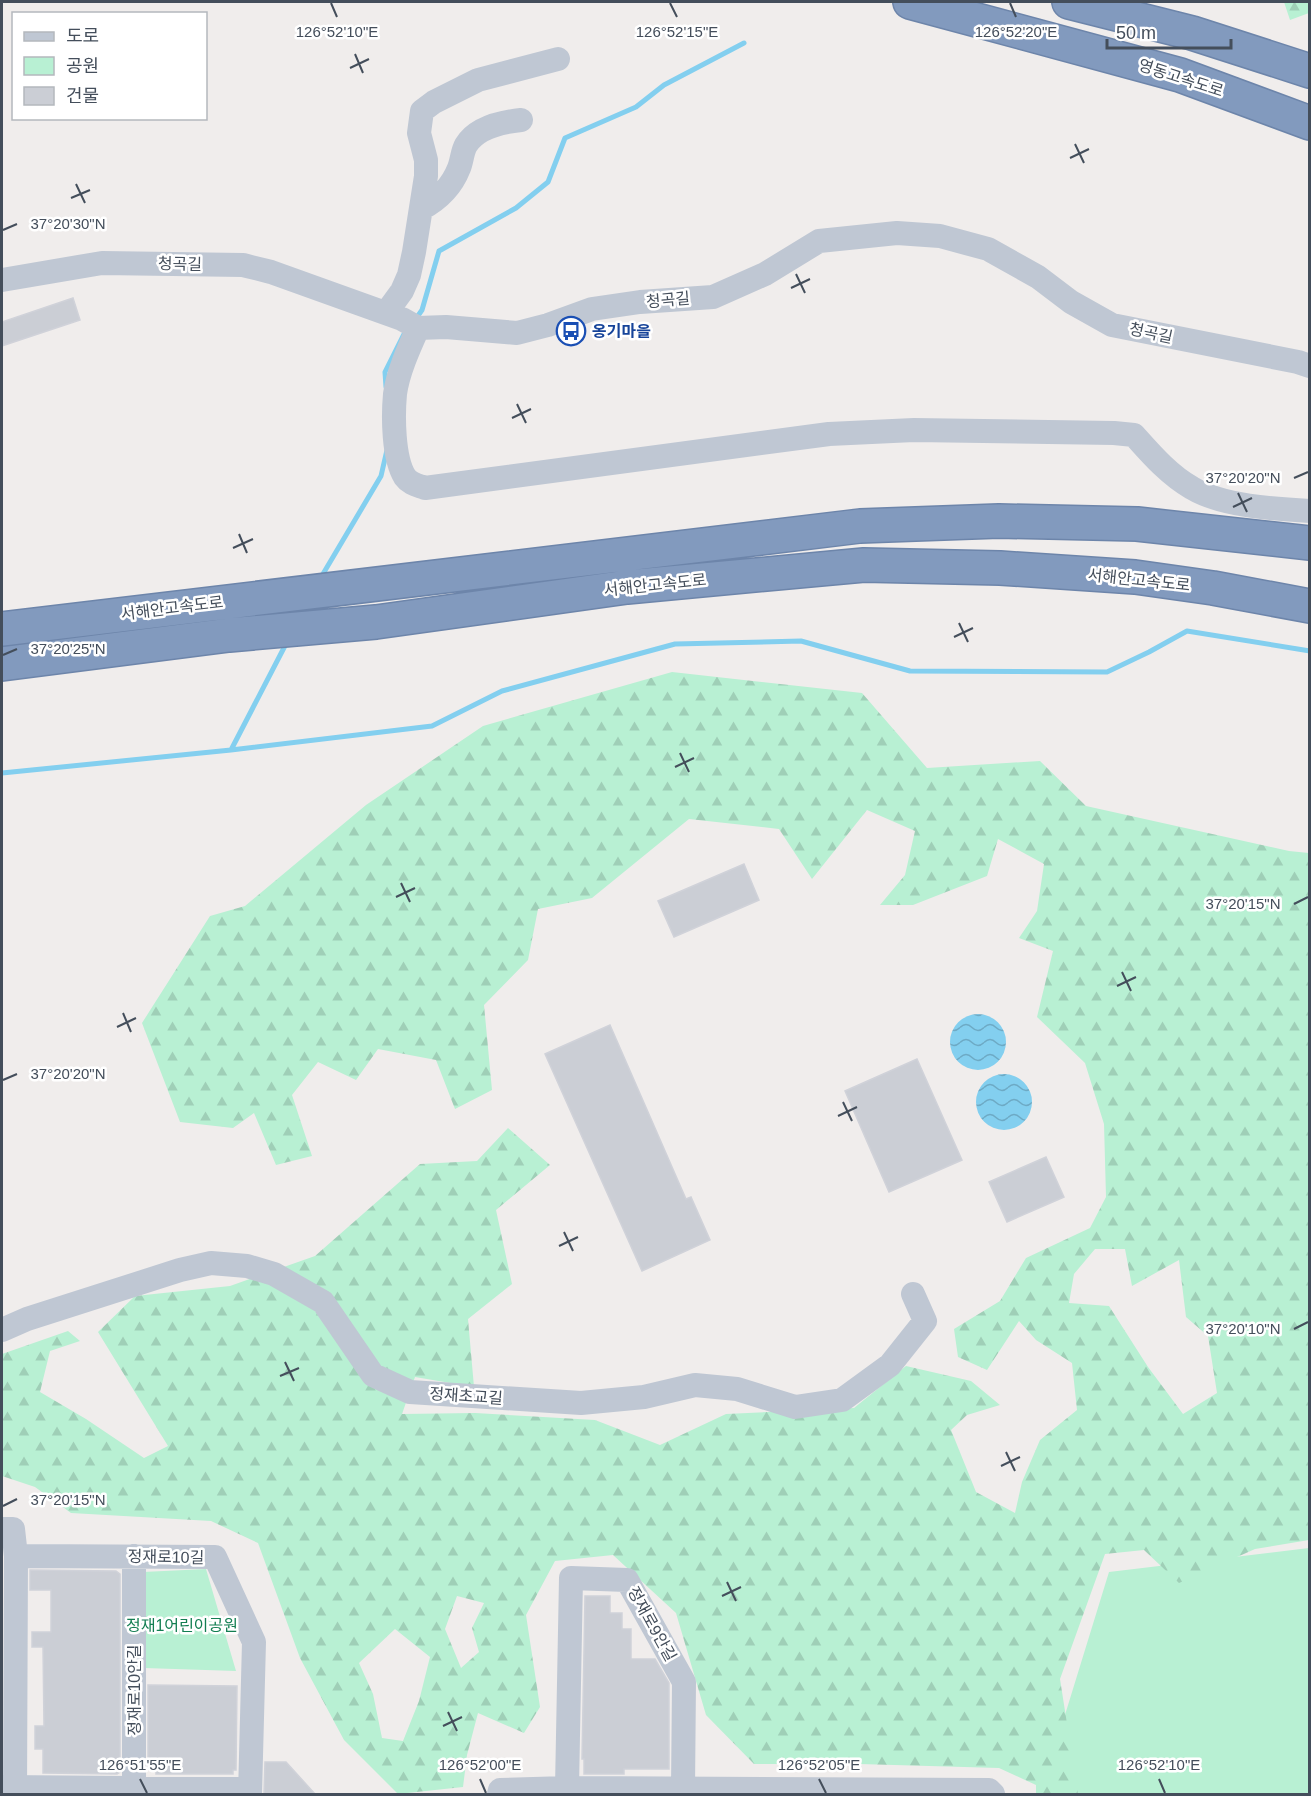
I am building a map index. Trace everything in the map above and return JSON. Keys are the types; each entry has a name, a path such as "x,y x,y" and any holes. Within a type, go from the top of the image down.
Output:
{"highway":[{"name":"영동고속도로","path":"910,2 1180,75 1310,123"},
{"path":"1069,2 1192,33 1310,71"},
{"name":"서해안고속도로","path":"2,629 860,526 999,521 1137,524 1310,543"},
{"name":"서해안고속도로","path":"2,664 229,635 376,622 627,587 864,565 1000,568 1135,577 1213,588 1310,606"}],"street":[{"path":"386,313 402,291 409,275 421,209 426,168 425,154 418,133 422,111 434,102 478,80 558,59"},
{"path":"421,209 443,194 459,169 467,144 474,137 495,124 521,120"},
{"name":"청곡길","path":"2,280 102,263 243,265 271,272 386,313 418,328 446,327 517,333 548,325 592,309 714,297 765,274 819,241 897,233 940,236 988,249 1038,277 1071,302 1112,325 1310,366"},
{"path":"418,328 395,394 395,440 398,459 405,476 410,482 425,488 829,434 914,430 1114,433 1134,435 1171,474 1193,489 1222,500 1310,511"},
{"name":"정재초교길","path":"2,1330 27,1319 180,1270 211,1263 247,1266 274,1274 323,1302 373,1375 410,1392 581,1403 644,1396 695,1385 737,1389 795,1407 842,1400 890,1365 925,1322 913,1294"},
{"path":"2,1529 13,1529 16,1556 10,1789 134,1788 250,1792"},
{"name":"정재로10길","path":"16,1556 215,1557 254,1642 250,1792"},
{"name":"정재로10안길","path":"134,1556 134,1788"},
{"name":"정재로9안길","path":"567,1788 571,1578 627,1580 684,1682 683,1789"},
{"path":"499,1794 500,1790 567,1788 738,1791 989,1790 993,1794"}],"green space":[{"path":"1284,2 1309,2 1309,13 1290,20"},
{"path":"672,672 862,693 927,768 1040,761 1086,806 1289,851 1309,853 1309,1540 1255,1549 1179,1583 1144,1550 1105,1554 1060,1679 1078,1794 1036,1794 1036,1785 999,1768 754,1764 706,1715 676,1613 613,1555 555,1561 526,1615 540,1707 524,1733 478,1713 467,1755 463,1787 398,1794 344,1740 300,1658 258,1543 211,1521 71,1513 35,1487 2,1476 2,1354 68,1331 80,1341 50,1351 40,1392 86,1419 144,1458 168,1446 98,1332 135,1296 230,1286 315,1256 420,1164 477,1161 508,1128 550,1165 496,1210 512,1284 468,1319 474,1387 415,1377 402,1414 475,1413 595,1420 660,1445 726,1414 854,1408 906,1366 971,1381 1000,1405 967,1415 951,1430 976,1492 1015,1513 1022,1482 1040,1440 1077,1410 1072,1363 1036,1340 1019,1321 987,1370 958,1357 954,1329 1000,1301 1026,1258 1090,1228 1106,1197 1104,1124 1085,1063 1037,1017 1053,951 1019,938 1037,911 1044,864 998,839 987,876 913,905 880,905 905,875 915,831 867,810 812,879 779,829 689,819 592,898 538,909 528,960 484,1005 492,1090 455,1109 436,1060 378,1049 356,1080 318,1062 292,1095 312,1156 276,1165 254,1113 233,1128 180,1122 142,1023 210,916 245,906 366,805 483,726","holes":["1095,1249 1125,1249 1132,1286 1179,1260 1186,1317 1208,1336 1217,1393 1183,1414 1148,1367 1109,1306 1069,1303 1074,1274","457,1596 484,1603 472,1628 479,1652 461,1668 445,1629","395,1629 430,1657 419,1701 403,1741 382,1738 373,1694 359,1663"]},
{"path":"1309,1548 1309,1794 1045,1794 1048,1770 1109,1572"},
{"name":"정재1어린이공원","path":"206,1569 236,1671 144,1668 143,1572"}],"water":[{"path":"978,1014 989,1016 998,1022 1004,1031 1006,1042 1004,1053 998,1062 989,1068 978,1070 967,1068 958,1062 952,1053 950,1042 952,1031 958,1022 967,1016"},
{"path":"1004,1074 1015,1076 1024,1082 1030,1091 1032,1102 1030,1113 1024,1122 1015,1128 1004,1130 993,1128 984,1122 978,1113 976,1102 978,1091 984,1082 993,1076"}],"building":[{"path":"73,298 80,320 2,346 2,322"},
{"path":"744,864 759,900 674,937 658,901"},
{"path":"610,1025 686,1199 691,1197 710,1240 642,1271 545,1054"},
{"path":"917,1059 962,1160 889,1192 845,1091"},
{"path":"1046,1157 1064,1197 1007,1222 989,1182"},
{"path":"30,1570 116,1571 120,1574 120,1772 117,1774 43,1773 43,1749 35,1749 35,1726 44,1726 43,1647 32,1647 32,1632 51,1632 51,1590 30,1590"},
{"path":"585,1596 610,1596 610,1613 622,1613 622,1629 631,1629 631,1659 655,1659 669,1683 669,1769 624,1769 624,1774 584,1774 584,1759 582,1759"},
{"path":"148,1685 237,1686 236,1770 233,1770 233,1774 156,1774 156,1770 148,1769"},
{"path":"265,1762 286,1762 315,1794 264,1794"}],"waterway":[{"path":"415,320 422,310 439,251 516,208 548,182 565,138 636,107 664,85 744,43"},
{"path":"386,387 385,372 404,334"},
{"path":"320,579 381,476 387,450"},
{"path":"2,773 231,750 432,726 502,691 675,644 801,641 910,671 1107,672 1187,631 1310,651"},
{"path":"231,750 288,640"}],"place":[{"name":"옹기마을","path":"571,331"}]}
